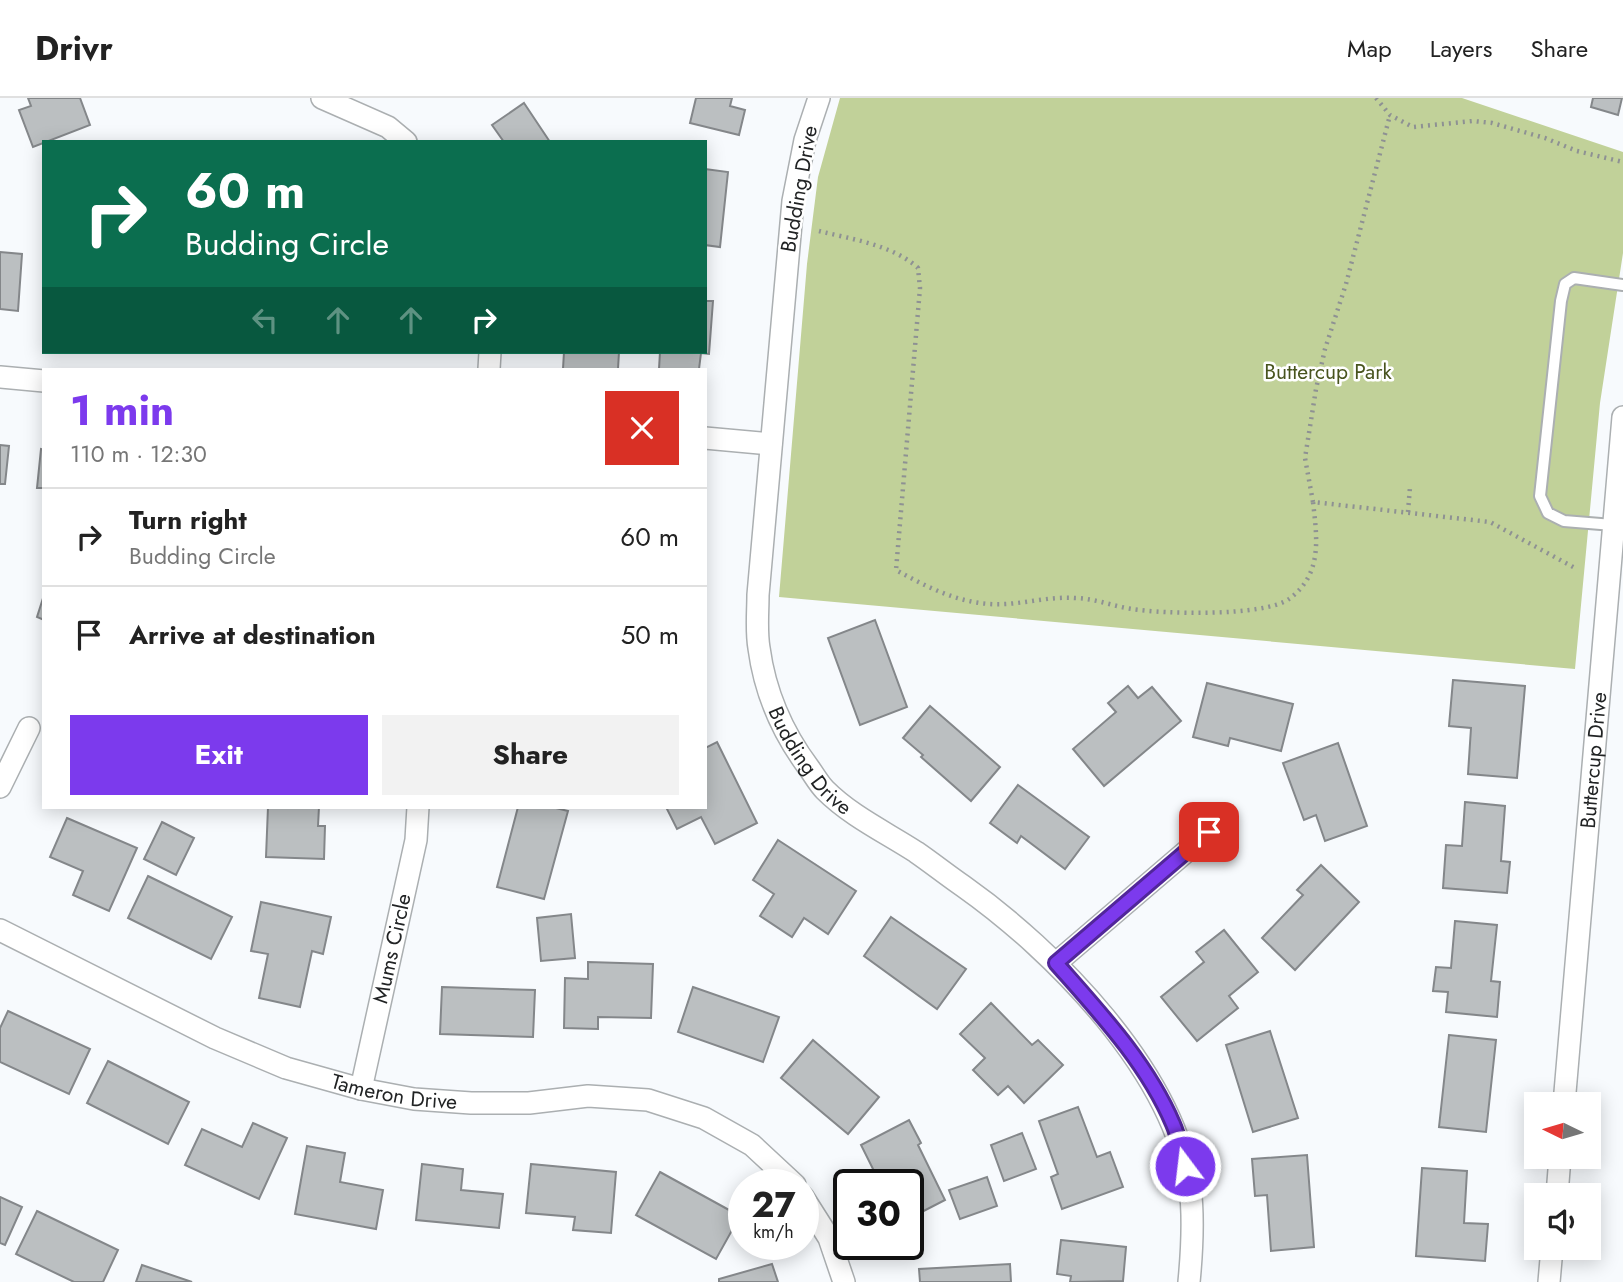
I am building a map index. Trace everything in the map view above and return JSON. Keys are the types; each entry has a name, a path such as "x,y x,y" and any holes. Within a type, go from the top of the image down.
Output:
{"street":[{"path":"322,98 388,127 404,140"},
{"name":"Budding Drive","path":"819,98 805,140 793,201 758,595 758,646 769,698 793,746 824,789 867,824 915,852 989,904 1056,963 1103,1016 1144,1070 1174,1125 1190,1186 1192,1250 1189,1282"},
{"path":"0,377 42,381"},
{"name":"Buttercup Drive","path":"1565,1092 1623,417"},
{"path":"707,438 771,444"},
{"path":"0,787 29,728"},
{"name":"Mums Circle","path":"361,1089 416,840 418,809"},
{"path":"1056,963 1209,832"},
{"name":"Tameron Drive","path":"0,930 215,1038 286,1068 361,1089 414,1099 471,1103 529,1103 588,1097 648,1100 704,1118 752,1145 778,1169"},
{"path":"819,1222 829,1238 844,1282"},
{"path":"1549,1282 1551,1260"}],"lane":[{"path":"1613,525 1564,521 1548,513 1540,496 1560,300 1565,284 1574,278 1623,285"}],"path":[{"path":"1376,98 1390,115 1413,127 1474,121 1492,123 1545,138 1577,151 1623,162"},
{"path":"819,231 875,246 911,262 918,268 920,278 896,570 932,590 990,604 1075,598 1152,611 1252,610 1272,606 1289,599 1310,572 1317,556 1306,458 1316,388 1390,115"},
{"path":"1408,512 1410,487"},
{"path":"1313,502 1490,522 1575,568"}],"green space":[{"name":"Buttercup Park","path":"840,98 1462,98 1623,152 1623,253 1600,403 1575,669 779,597 807,264 818,177"}],"building":[{"path":"28,98 80,98 90,125 51,140 42,140 42,144 33,147 19,110 31,106"},
{"path":"696,98 732,98 730,106 745,110 739,135 690,123"},
{"path":"1593,98 1622,98 1618,115 1591,107"},
{"path":"524,103 549,140 503,140 492,125"},
{"path":"707,169 728,172 720,247 707,245"},
{"path":"0,252 22,254 18,311 0,309"},
{"path":"707,301 713,301 709,354"},
{"path":"564,354 619,354 618,368 563,368"},
{"path":"660,354 701,354 699,368 659,368"},
{"path":"0,445 9,446 5,484 0,484"},
{"path":"41,449 42,488 37,488"},
{"path":"42,601 42,619 37,617"},
{"path":"875,620 907,707 860,725 828,638"},
{"path":"1453,680 1525,686 1517,778 1468,774 1471,728 1449,726"},
{"path":"1207,683 1293,704 1281,751 1230,738 1228,746 1193,737"},
{"path":"1128,686 1138,698 1152,687 1181,721 1104,786 1073,749 1116,712 1108,703"},
{"path":"930,706 1000,767 971,801 903,738"},
{"path":"717,742 757,823 715,844 701,817 677,829 667,809 707,809 707,747"},
{"path":"1338,743 1367,826 1325,841 1316,815 1304,820 1283,763"},
{"path":"1018,785 1089,837 1065,869 1021,836 1017,843 990,823"},
{"path":"1465,802 1505,806 1501,861 1510,862 1507,893 1443,888 1446,845 1462,846"},
{"path":"268,809 319,809 318,826 325,826 324,859 266,857"},
{"path":"517,809 568,811 544,899 497,887"},
{"path":"67,818 137,848 109,911 73,895 83,871 50,857"},
{"path":"162,822 194,838 176,875 144,859"},
{"path":"778,840 856,891 828,934 804,918 792,937 760,916 774,894 753,880"},
{"path":"1321,865 1359,902 1295,970 1262,938 1303,895 1297,890"},
{"path":"148,876 232,917 211,959 128,918"},
{"path":"261,902 331,917 323,954 312,951 300,1007 259,998 268,954 251,951"},
{"path":"571,914 575,958 541,961 537,918"},
{"path":"891,917 966,969 937,1009 864,956"},
{"path":"1455,921 1497,925 1491,981 1500,982 1497,1017 1446,1012 1448,992 1433,991 1436,967 1451,968"},
{"path":"1224,930 1258,972 1229,996 1238,1008 1197,1041 1161,997 1204,962 1196,952"},
{"path":"588,962 653,964 651,1018 598,1017 598,1029 564,1028 565,978 588,979"},
{"path":"442,987 535,990 533,1037 440,1034"},
{"path":"693,987 779,1017 763,1062 678,1032"},
{"path":"991,1003 1032,1045 1038,1040 1063,1065 1024,1103 1008,1086 998,1095 973,1070 985,1058 960,1034"},
{"path":"8,1011 90,1049 69,1094 0,1062 0,1028"},
{"path":"1270,1031 1298,1118 1253,1132 1226,1045"},
{"path":"1449,1035 1496,1040 1486,1132 1439,1127"},
{"path":"813,1040 879,1097 848,1134 781,1078"},
{"path":"108,1061 189,1102 168,1144 87,1103"},
{"path":"1078,1107 1097,1157 1110,1152 1123,1187 1062,1209 1051,1177 1058,1174 1039,1121"},
{"path":"909,1120 945,1200 924,1211 924,1169 873,1169 861,1145"},
{"path":"253,1123 287,1138 259,1199 185,1165 202,1129 242,1147"},
{"path":"1022,1133 1036,1169 1004,1181 991,1145"},
{"path":"307,1146 345,1153 340,1182 383,1190 376,1229 295,1214"},
{"path":"1307,1155 1314,1247 1271,1251 1267,1195 1255,1196 1252,1159"},
{"path":"422,1164 463,1169 461,1190 503,1194 499,1228 416,1220"},
{"path":"531,1164 616,1172 611,1233 573,1230 575,1217 526,1213"},
{"path":"1422,1168 1467,1171 1464,1223 1488,1224 1485,1261 1416,1256"},
{"path":"660,1172 728,1209 728,1238 716,1259 636,1215"},
{"path":"987,1177 997,1206 960,1219 949,1190"},
{"path":"0,1197 22,1207 5,1245 0,1243"},
{"path":"37,1211 118,1250 103,1282 74,1282 16,1254"},
{"path":"1061,1240 1126,1247 1123,1281 1070,1282 1071,1276 1057,1274"},
{"path":"772,1264 778,1282 719,1282 719,1279"},
{"path":"1010,1264 1011,1282 920,1282 919,1269"},
{"path":"142,1265 192,1282 136,1282"}],"route":[{"path":"1185,1166 1174,1125 1144,1070 1103,1016 1056,963 1209,832"}]}
